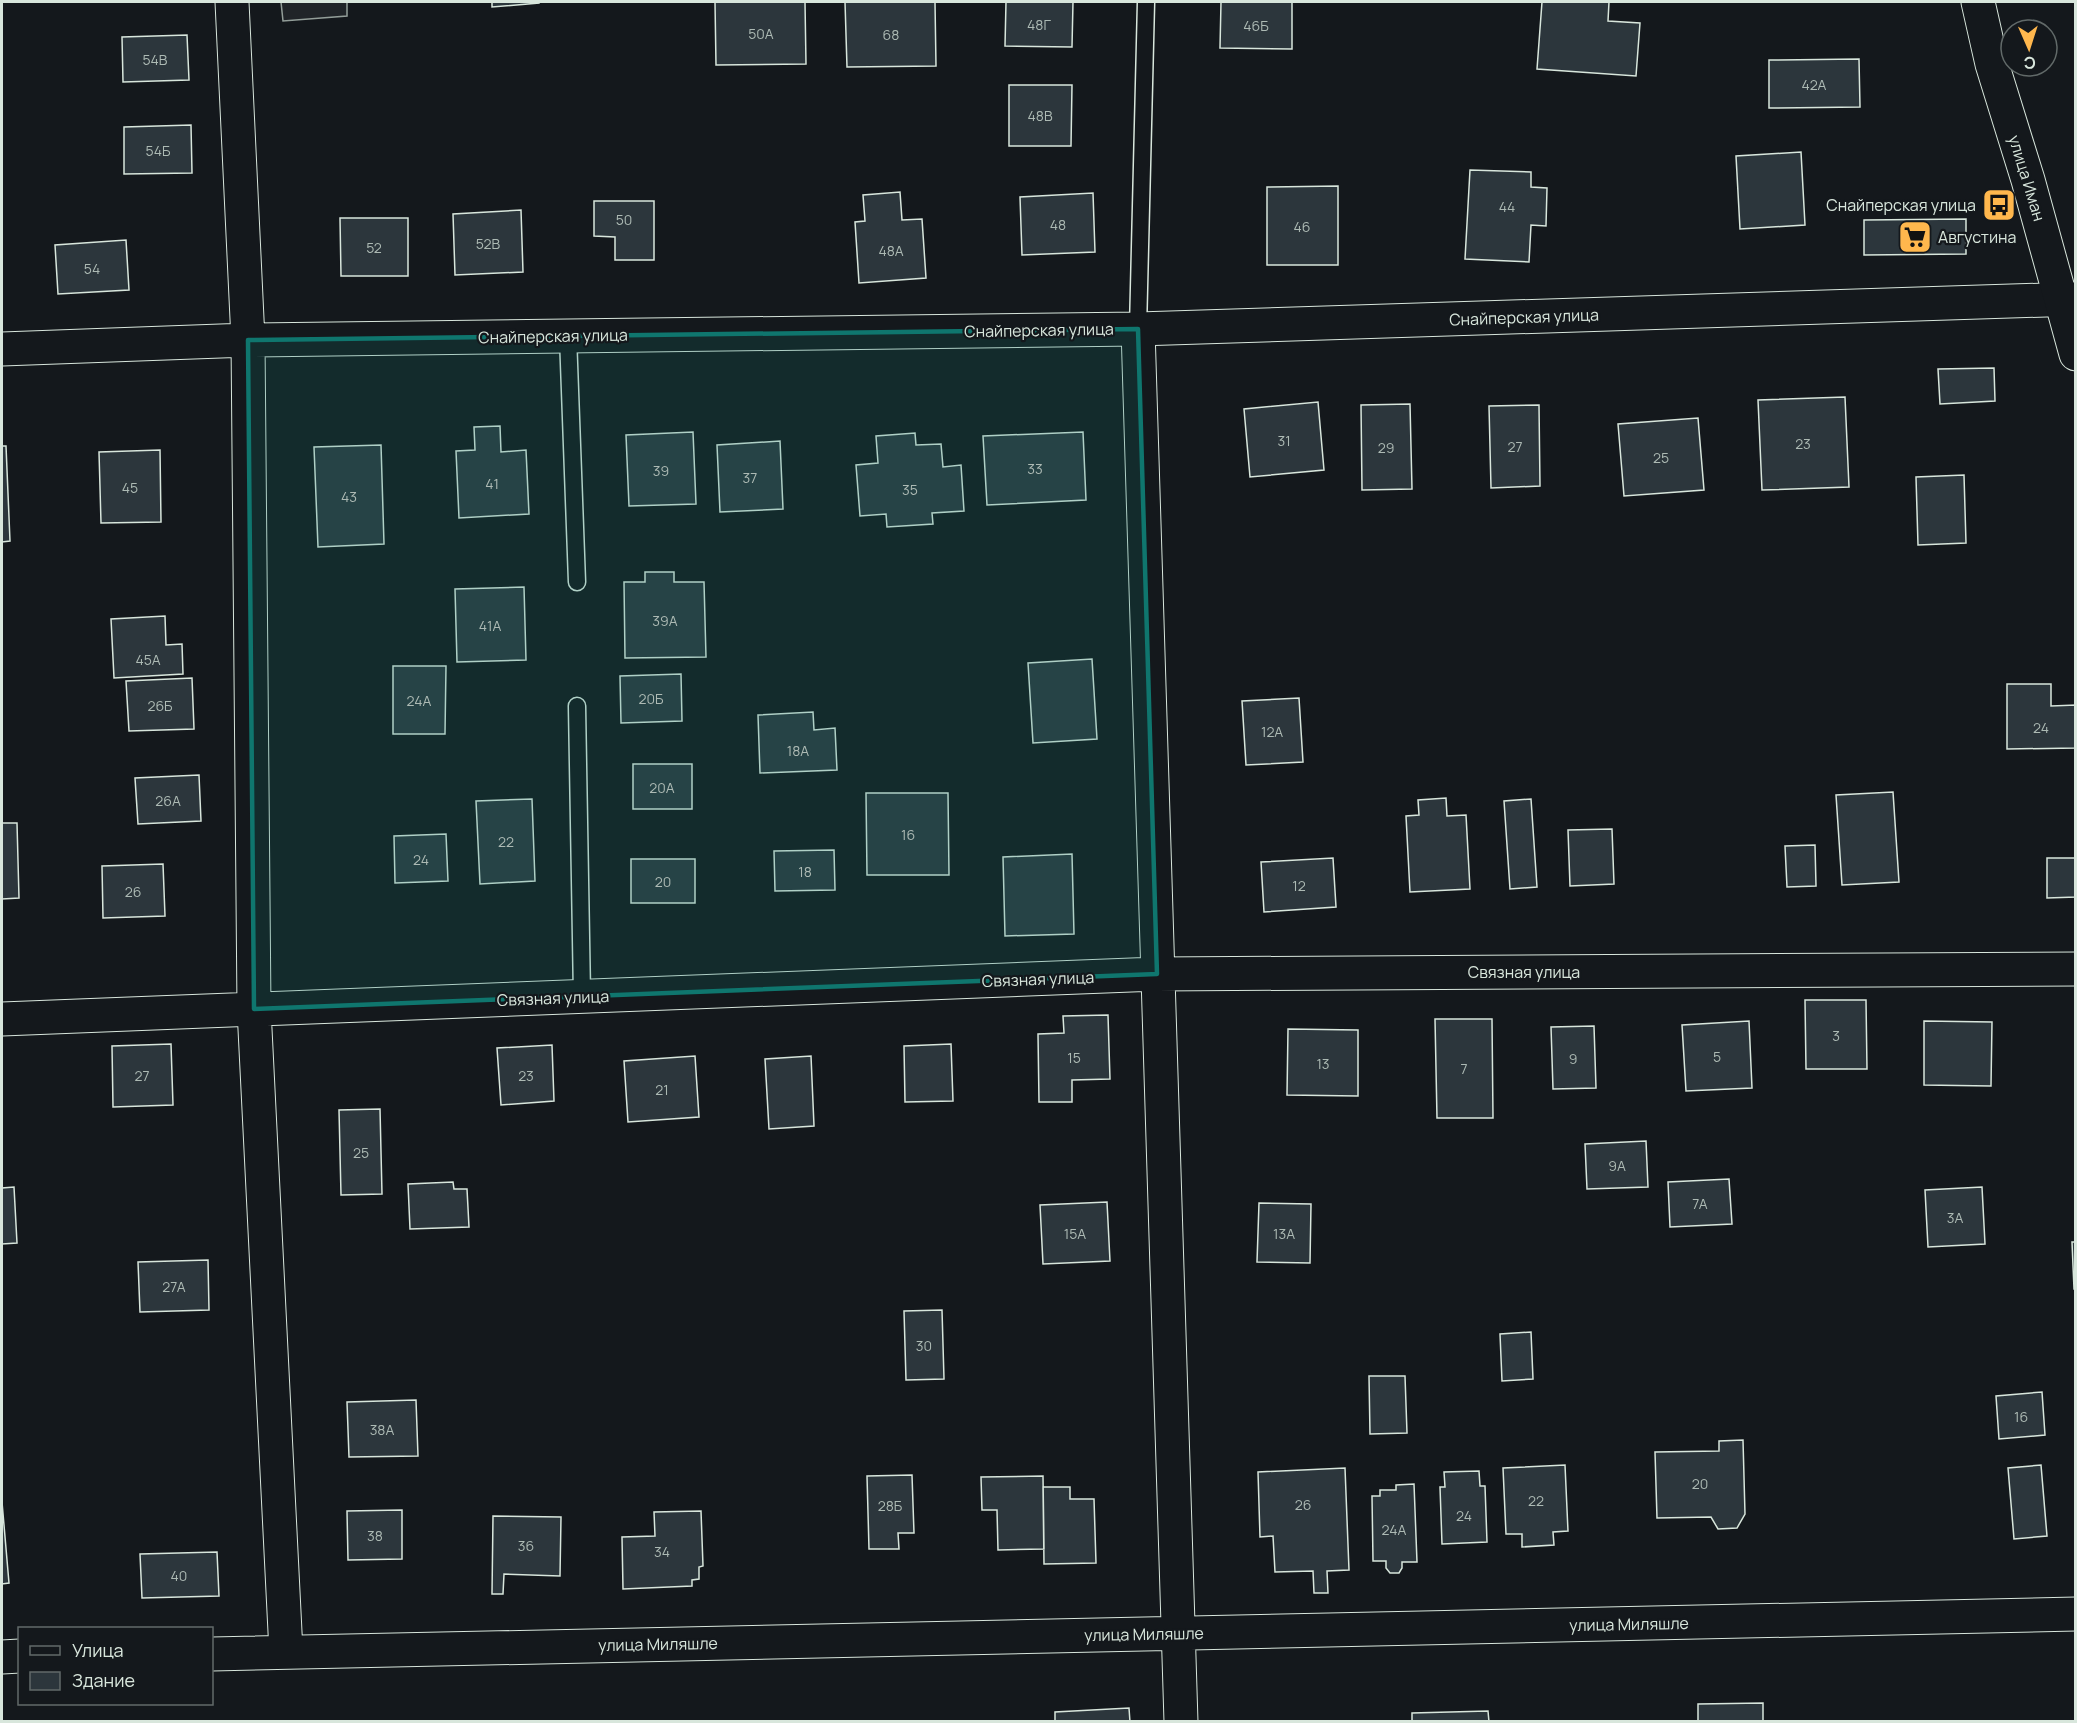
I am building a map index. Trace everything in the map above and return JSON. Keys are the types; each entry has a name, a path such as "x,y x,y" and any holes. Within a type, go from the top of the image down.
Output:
{"street":[{"path":"232,2 248,340 254,1009 286,1652"},
{"name":"улица Иман","path":"1978,2 1992,64 2069,299 2076,354"},
{"name":"Снайперская улица","path":"2,349 248,340 1138,329 2069,299"},
{"path":"1138,329 1156,974 1181,1722"},
{"name":"Связная улица","path":"2,1019 1156,974 2076,969"},
{"name":"улица Миляшле","path":"213,1654 2076,1614"},
{"path":"2,1657 18,1656"}],"lane":[{"path":"1138,329 1146,2"},
{"path":"568,336 577,582"},
{"path":"577,706 582,996"}],"highlighted area":[{"path":"1138,329 1157,974 254,1009 248,340"}],"shaded area":[{"path":"281,2 347,2 347,16 283,21"}],"building":[{"path":"492,2 539,2 539,3 492,7"},
{"path":"715,2 805,2 806,64 716,65"},
{"path":"845,2 935,2 936,66 847,67"},
{"path":"1006,2 1073,2 1072,47 1005,46"},
{"path":"1221,2 1292,2 1292,49 1220,48"},
{"path":"1542,2 1609,2 1608,21 1640,23 1636,76 1537,69"},
{"path":"187,35 189,80 123,82 122,37"},
{"path":"1859,59 1860,107 1769,108 1769,60"},
{"path":"1009,85 1072,85 1071,146 1009,146"},
{"path":"191,125 192,173 124,174 124,127"},
{"path":"1801,152 1805,225 1740,229 1736,156"},
{"path":"1470,170 1531,172 1531,187 1547,188 1546,226 1531,225 1529,262 1465,259"},
{"path":"1338,186 1338,265 1267,265 1267,187"},
{"path":"900,192 902,220 922,219 926,278 859,283 855,222 865,221 863,195"},
{"path":"1093,193 1095,252 1022,255 1020,197"},
{"path":"594,201 654,201 654,260 615,260 615,237 594,236"},
{"path":"521,210 523,272 455,275 453,214"},
{"path":"340,218 408,218 408,276 341,276"},
{"path":"1966,219 1966,254 1864,255 1864,220"},
{"path":"126,240 129,290 58,294 55,245"},
{"path":"1994,368 1995,401 1940,404 1938,369"},
{"path":"1845,397 1849,487 1762,490 1758,400"},
{"path":"1318,402 1324,470 1250,477 1244,409"},
{"path":"1410,404 1412,489 1362,490 1361,405"},
{"path":"1539,405 1540,486 1491,488 1489,406"},
{"path":"1698,418 1704,490 1624,496 1618,424"},
{"path":"500,426 501,452 526,450 529,514 459,518 456,451 475,450 474,427"},
{"path":"693,432 696,504 629,506 626,435"},
{"path":"1083,432 1086,500 987,505 983,436"},
{"path":"915,433 916,445 941,444 943,467 961,465 964,511 932,513 933,524 887,527 886,514 860,516 856,465 878,463 876,436"},
{"path":"780,441 783,509 720,512 717,445"},
{"path":"381,445 384,544 318,547 314,447"},
{"path":"2,446 6,446 10,541 2,542"},
{"path":"160,450 161,522 101,523 99,452"},
{"path":"1964,475 1966,543 1918,545 1916,477"},
{"path":"645,572 674,572 674,582 704,582 706,657 625,658 624,582 645,582"},
{"path":"524,587 526,660 457,662 455,589"},
{"path":"165,616 166,645 182,644 183,674 114,678 111,619"},
{"path":"1092,659 1097,739 1033,743 1028,663"},
{"path":"393,666 446,666 445,734 393,734"},
{"path":"681,674 682,721 621,723 620,676"},
{"path":"192,678 194,729 129,731 126,681"},
{"path":"2007,684 2051,684 2051,706 2076,705 2076,748 2007,749"},
{"path":"1299,698 1303,762 1246,765 1242,701"},
{"path":"813,712 814,730 835,728 837,770 760,773 758,715"},
{"path":"633,764 692,764 692,809 633,809"},
{"path":"199,775 201,821 138,824 135,778"},
{"path":"1893,792 1899,882 1842,885 1836,795"},
{"path":"866,793 948,793 949,875 867,875"},
{"path":"1446,798 1447,816 1466,815 1470,889 1410,892 1406,816 1419,815 1418,800"},
{"path":"532,799 535,881 480,884 476,801"},
{"path":"1531,799 1537,887 1510,889 1504,801"},
{"path":"2,823 17,823 19,898 2,899"},
{"path":"1612,829 1614,884 1570,886 1568,830"},
{"path":"446,834 448,881 395,883 394,836"},
{"path":"1815,845 1816,886 1787,887 1785,846"},
{"path":"834,850 835,890 775,891 774,851"},
{"path":"1072,854 1074,934 1005,936 1003,857"},
{"path":"1333,858 1336,907 1264,912 1261,862"},
{"path":"2047,858 2076,858 2076,897 2047,898"},
{"path":"631,859 695,859 695,903 631,903"},
{"path":"163,864 165,916 103,918 102,866"},
{"path":"1805,1000 1866,1000 1867,1069 1806,1069"},
{"path":"1108,1015 1110,1079 1072,1080 1072,1102 1039,1102 1038,1034 1064,1033 1063,1016"},
{"path":"1435,1019 1492,1019 1493,1118 1437,1118"},
{"path":"1749,1021 1752,1088 1686,1091 1682,1025"},
{"path":"1924,1021 1992,1022 1991,1086 1924,1085"},
{"path":"1594,1026 1596,1088 1553,1089 1551,1027"},
{"path":"1288,1029 1358,1030 1358,1096 1287,1095"},
{"path":"171,1044 173,1105 113,1107 112,1046"},
{"path":"951,1044 953,1101 905,1102 904,1046"},
{"path":"552,1045 554,1101 501,1105 497,1048"},
{"path":"695,1056 699,1117 628,1122 624,1061"},
{"path":"811,1056 814,1126 769,1129 765,1059"},
{"path":"380,1109 382,1194 341,1195 339,1110"},
{"path":"1646,1141 1648,1187 1587,1189 1585,1144"},
{"path":"1729,1179 1732,1224 1670,1227 1668,1182"},
{"path":"453,1182 454,1189 467,1189 469,1227 410,1229 408,1184"},
{"path":"14,1187 17,1243 2,1244 2,1188"},
{"path":"1982,1187 1985,1244 1928,1247 1925,1190"},
{"path":"1107,1202 1110,1261 1043,1264 1040,1205"},
{"path":"1259,1203 1311,1204 1310,1263 1257,1262"},
{"path":"2072,1242 2076,1242 2076,1289 2074,1289"},
{"path":"208,1260 209,1310 140,1312 138,1262"},
{"path":"942,1310 944,1379 906,1380 904,1311"},
{"path":"1531,1332 1533,1379 1502,1381 1500,1334"},
{"path":"1369,1376 1405,1376 1407,1433 1370,1434"},
{"path":"2042,1392 2045,1435 1999,1439 1996,1396"},
{"path":"416,1400 418,1456 349,1457 347,1402"},
{"path":"1743,1440 1745,1514 1737,1528 1718,1529 1711,1517 1657,1518 1655,1452 1719,1451 1719,1441"},
{"path":"1565,1465 1568,1531 1553,1532 1554,1545 1522,1547 1522,1534 1506,1534 1503,1468"},
{"path":"2041,1465 2047,1536 2014,1539 2008,1468"},
{"path":"1345,1468 1349,1570 1327,1571 1328,1593 1314,1593 1313,1571 1275,1572 1273,1536 1260,1537 1258,1472"},
{"path":"1479,1471 1480,1486 1485,1486 1487,1542 1442,1544 1440,1487 1445,1487 1444,1472"},
{"path":"912,1475 914,1533 898,1533 899,1549 869,1549 867,1476"},
{"path":"1043,1476 1044,1549 998,1550 997,1510 982,1510 981,1477"},
{"path":"1414,1484 1417,1562 1402,1562 1399,1573 1390,1573 1386,1568 1386,1561 1373,1561 1372,1496 1380,1496 1380,1490 1396,1490 1396,1485"},
{"path":"1043,1487 1070,1487 1070,1499 1094,1499 1096,1563 1044,1564"},
{"path":"2,1502 9,1583 2,1584"},
{"path":"402,1510 402,1559 348,1560 347,1511"},
{"path":"701,1511 703,1566 699,1567 699,1579 692,1580 692,1586 623,1589 622,1537 655,1536 654,1512"},
{"path":"493,1516 561,1517 560,1576 504,1574 503,1594 492,1594"},
{"path":"217,1552 219,1596 142,1598 140,1554"},
{"path":"1763,1703 1763,1722 1698,1722 1698,1704"},
{"path":"1129,1708 1130,1722 1055,1722 1055,1712"},
{"path":"1488,1711 1489,1722 1412,1722 1412,1713"}],"place":[{"name":"Снайперская улица","path":"1999,205"},
{"name":"Августина","path":"1915,237"}]}
